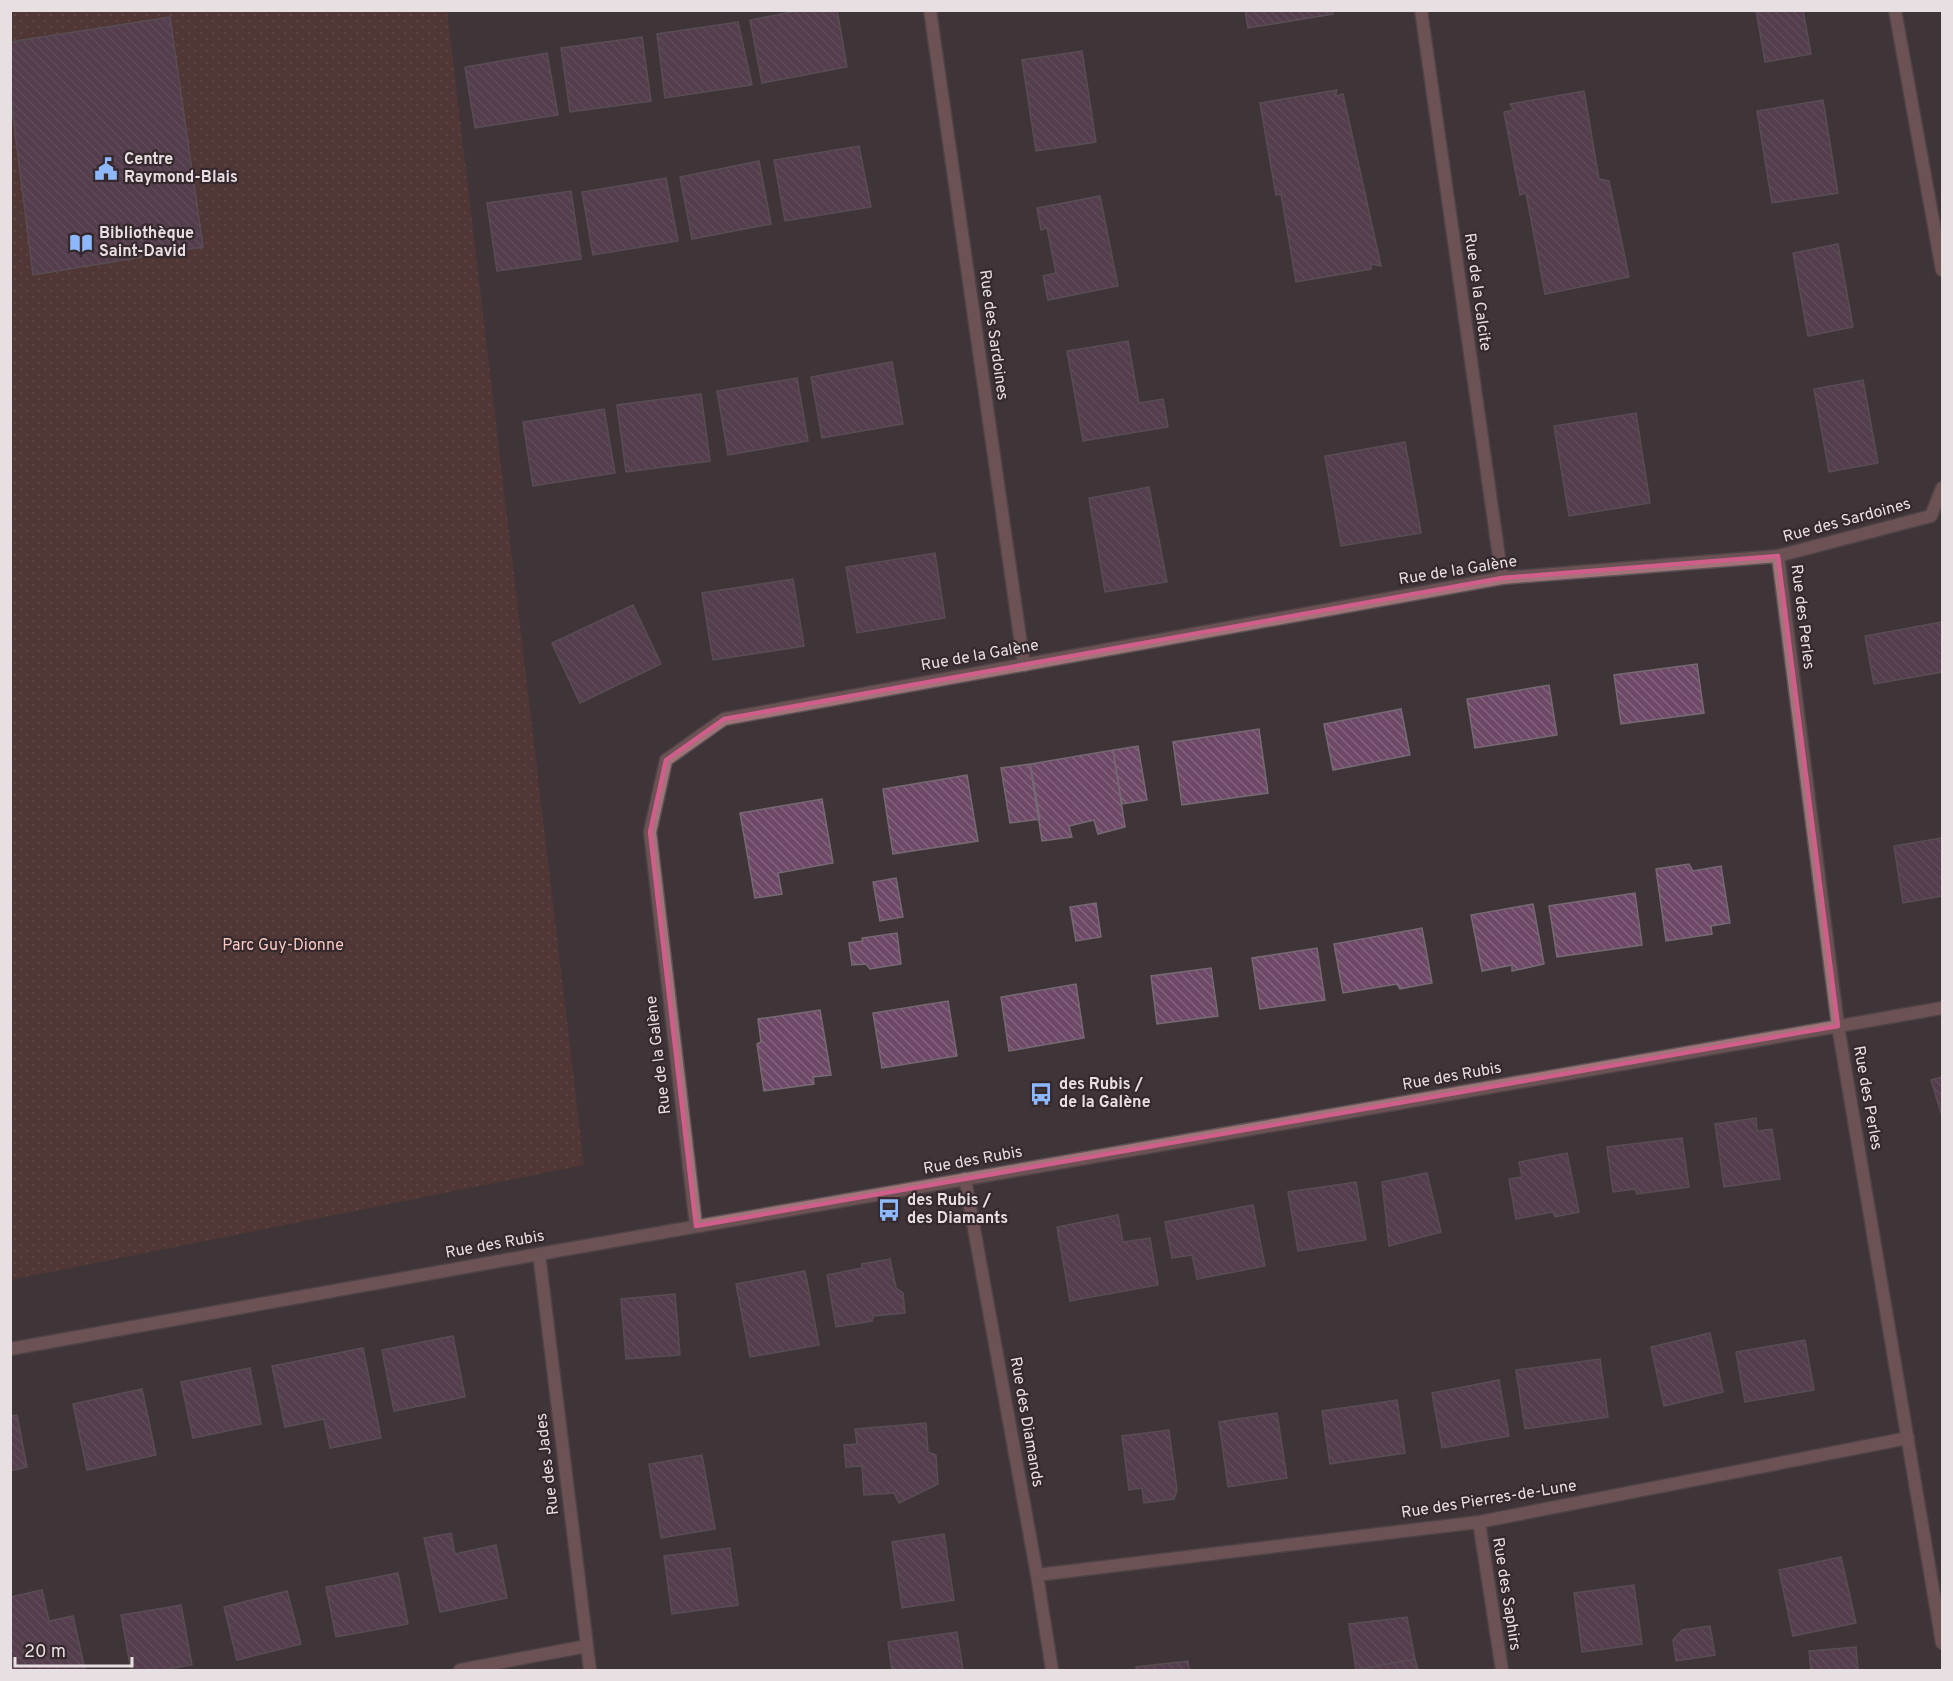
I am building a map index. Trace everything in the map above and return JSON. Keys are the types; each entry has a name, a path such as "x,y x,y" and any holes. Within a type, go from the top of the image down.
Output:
{"street":[{"name":"Rue des Sardoines","path":"930,10 1024,665"},
{"name":"Rue de la Calcite","path":"1421,10 1502,578"},
{"path":"1895,10 1942,270"},
{"name":"Rue des Sardoines","path":"1778,556 1931,516 1942,488"},
{"name":"Rue de la Galène","path":"696,1226 651,832 666,760 724,719 1502,578 1778,556"},
{"name":"Rue des Perles","path":"1778,556 1838,1026 1942,1643"},
{"name":"Rue des Rubis","path":"10,1349 696,1226 1942,1008"},
{"name":"Rue des Diamands","path":"965,1179 1052,1671"},
{"name":"Rue des Jades","path":"538,1254 590,1671"},
{"name":"Rue des Pierres-de-Lune","path":"1036,1575 1479,1522 1908,1438"},
{"name":"Rue des Saphirs","path":"1479,1522 1502,1671"},
{"path":"460,1671 586,1646"}],"highlighted area":[{"path":"1778,556 1838,1026 696,1226 650,832 666,760 724,719 1502,578"}],"green space":[{"name":"Parc Guy-Dionne","path":"11,11 447,11 584,1165 11,1280"}],"building":[{"path":"801,10 837,10 847,67 762,83 750,20"},
{"path":"1245,10 1333,10 1333,14 1248,28"},
{"path":"1756,10 1803,10 1811,54 1765,62"},
{"name":"Centre Raymond-Blais","path":"170,17 203,247 33,275 10,92 10,42"},
{"path":"738,22 752,85 665,98 657,34"},
{"path":"642,37 651,101 570,112 561,48"},
{"path":"1082,51 1096,142 1036,151 1022,60"},
{"path":"547,53 558,115 475,128 465,67"},
{"path":"1337,90 1335,96 1343,94 1381,266 1371,264 1371,269 1296,282 1281,194 1276,195 1260,103"},
{"path":"1584,91 1599,179 1609,181 1629,277 1545,294 1526,193 1520,195 1504,112 1514,110 1510,104"},
{"path":"1823,100 1838,193 1772,203 1757,111"},
{"path":"859,146 871,207 785,221 774,160"},
{"path":"759,161 771,224 692,239 680,177"},
{"path":"666,178 678,241 593,255 582,192"},
{"path":"571,191 581,259 497,271 487,203"},
{"path":"1100,196 1118,286 1048,300 1043,276 1056,273 1047,228 1041,230 1037,208"},
{"path":"1838,244 1853,327 1808,336 1793,253"},
{"path":"1128,341 1139,403 1163,399 1168,427 1083,441 1067,351"},
{"path":"892,362 903,424 822,438 811,377"},
{"path":"797,378 808,441 728,455 717,391"},
{"path":"1863,380 1878,463 1829,472 1814,389"},
{"path":"701,394 710,461 626,472 617,405"},
{"path":"604,409 615,473 533,486 523,422"},
{"path":"1636,413 1650,503 1569,516 1554,426"},
{"path":"1405,442 1421,533 1341,546 1325,456"},
{"path":"1149,487 1167,582 1105,592 1089,498"},
{"path":"935,553 945,618 857,633 846,567"},
{"path":"793,579 804,646 713,660 702,593"},
{"path":"633,605 661,664 580,703 552,643"},
{"path":"1942,622 1942,672 1874,684 1865,636"},
{"path":"1697,664 1704,713 1621,724 1614,675"},
{"path":"1549,685 1557,735 1475,748 1467,699"},
{"path":"1401,709 1410,755 1333,770 1324,724"},
{"path":"1259,729 1268,793 1182,805 1173,742"},
{"path":"1138,746 1147,800 1122,804 1113,750"},
{"path":"1113,750 1125,827 1098,834 1094,820 1069,826 1072,837 1042,841 1030,764"},
{"path":"1030,764 1040,819 1010,823 1001,768"},
{"path":"967,775 978,841 893,854 883,789"},
{"path":"822,799 833,863 778,873 782,894 755,898 740,813"},
{"path":"1942,838 1942,896 1903,903 1894,846"},
{"path":"1689,864 1693,871 1721,866 1730,923 1711,926 1712,934 1666,941 1656,869"},
{"path":"896,878 903,917 880,921 873,882"},
{"path":"1635,893 1642,945 1557,957 1549,906"},
{"path":"1096,903 1101,937 1076,941 1070,907"},
{"path":"1533,904 1544,964 1512,971 1512,965 1482,971 1471,915"},
{"path":"1422,928 1432,983 1400,989 1397,984 1343,993 1334,944"},
{"path":"897,933 901,964 870,969 866,964 852,965 849,943 863,941 862,938"},
{"path":"1317,948 1325,1000 1260,1009 1252,958"},
{"path":"1211,968 1218,1016 1157,1024 1151,976"},
{"path":"1076,984 1084,1038 1009,1051 1001,997"},
{"path":"948,1001 957,1056 882,1068 873,1013"},
{"path":"820,1010 831,1075 813,1077 814,1084 764,1091 757,1044 761,1042 758,1019"},
{"path":"1942,1077 1942,1116 1931,1080"},
{"path":"1756,1118 1757,1131 1772,1129 1780,1179 1724,1187 1715,1124"},
{"path":"1682,1138 1689,1187 1637,1194 1635,1189 1613,1192 1607,1147"},
{"path":"1567,1153 1579,1212 1555,1217 1553,1212 1516,1219 1509,1179 1522,1177 1519,1162"},
{"path":"1427,1173 1441,1232 1389,1246 1382,1182"},
{"path":"1356,1182 1366,1240 1298,1251 1288,1192"},
{"path":"1253,1205 1265,1266 1197,1279 1192,1255 1172,1258 1165,1222"},
{"path":"1118,1215 1123,1242 1150,1238 1158,1285 1070,1301 1057,1227"},
{"path":"890,1259 896,1288 903,1293 905,1313 873,1316 872,1321 836,1327 827,1275 862,1268 862,1264"},
{"path":"805,1271 819,1345 750,1357 736,1284"},
{"path":"675,1294 680,1355 626,1359 621,1299"},
{"path":"1710,1333 1723,1392 1664,1406 1651,1347"},
{"path":"453,1336 465,1397 394,1411 382,1350"},
{"path":"1805,1340 1814,1390 1745,1402 1736,1352"},
{"path":"363,1348 381,1438 330,1448 324,1419 285,1427 272,1366"},
{"path":"1600,1359 1608,1417 1525,1429 1516,1370"},
{"path":"250,1368 261,1424 193,1438 181,1382"},
{"path":"1499,1380 1509,1436 1442,1448 1432,1393"},
{"path":"142,1389 156,1455 87,1470 73,1404"},
{"path":"1397,1400 1405,1453 1330,1464 1322,1411"},
{"path":"1277,1413 1287,1478 1228,1487 1219,1422"},
{"path":"17,1415 27,1467 10,1471 10,1416"},
{"path":"926,1423 928,1452 936,1455 938,1484 899,1503 894,1493 864,1495 862,1466 846,1467 844,1445 857,1444 855,1429"},
{"path":"1169,1430 1177,1490 1174,1499 1144,1503 1142,1488 1129,1490 1122,1436"},
{"path":"702,1455 715,1529 661,1538 649,1464"},
{"path":"451,1533 455,1554 496,1545 507,1598 440,1612 424,1538"},
{"path":"944,1534 954,1600 902,1608 892,1542"},
{"path":"730,1548 738,1605 672,1614 664,1556"},
{"path":"1841,1557 1856,1623 1793,1636 1779,1570"},
{"path":"398,1573 408,1624 336,1637 326,1587"},
{"path":"1634,1585 1642,1644 1582,1652 1574,1593"},
{"path":"42,1590 49,1621 73,1616 85,1670 10,1670 10,1597"},
{"path":"287,1591 301,1644 237,1660 224,1607"},
{"path":"181,1605 192,1665 162,1670 131,1670 121,1615"},
{"path":"1407,1617 1415,1659 1356,1670 1349,1624"},
{"path":"1710,1626 1715,1655 1676,1661 1673,1640 1682,1630"},
{"path":"957,1632 963,1670 892,1670 888,1642"},
{"path":"1856,1647 1858,1670 1811,1670 1809,1651"},
{"path":"1415,1659 1418,1670 1356,1670"},
{"path":"1188,1661 1189,1670 1137,1670 1136,1667"}],"place":[{"name":"Centre Raymond-Blais","path":"106,169"},
{"name":"Bibliothèque Saint-David","path":"81,243"},
{"name":"des Rubis / de la Galène","path":"1041,1094"},
{"name":"des Rubis / des Diamants","path":"889,1210"}]}
